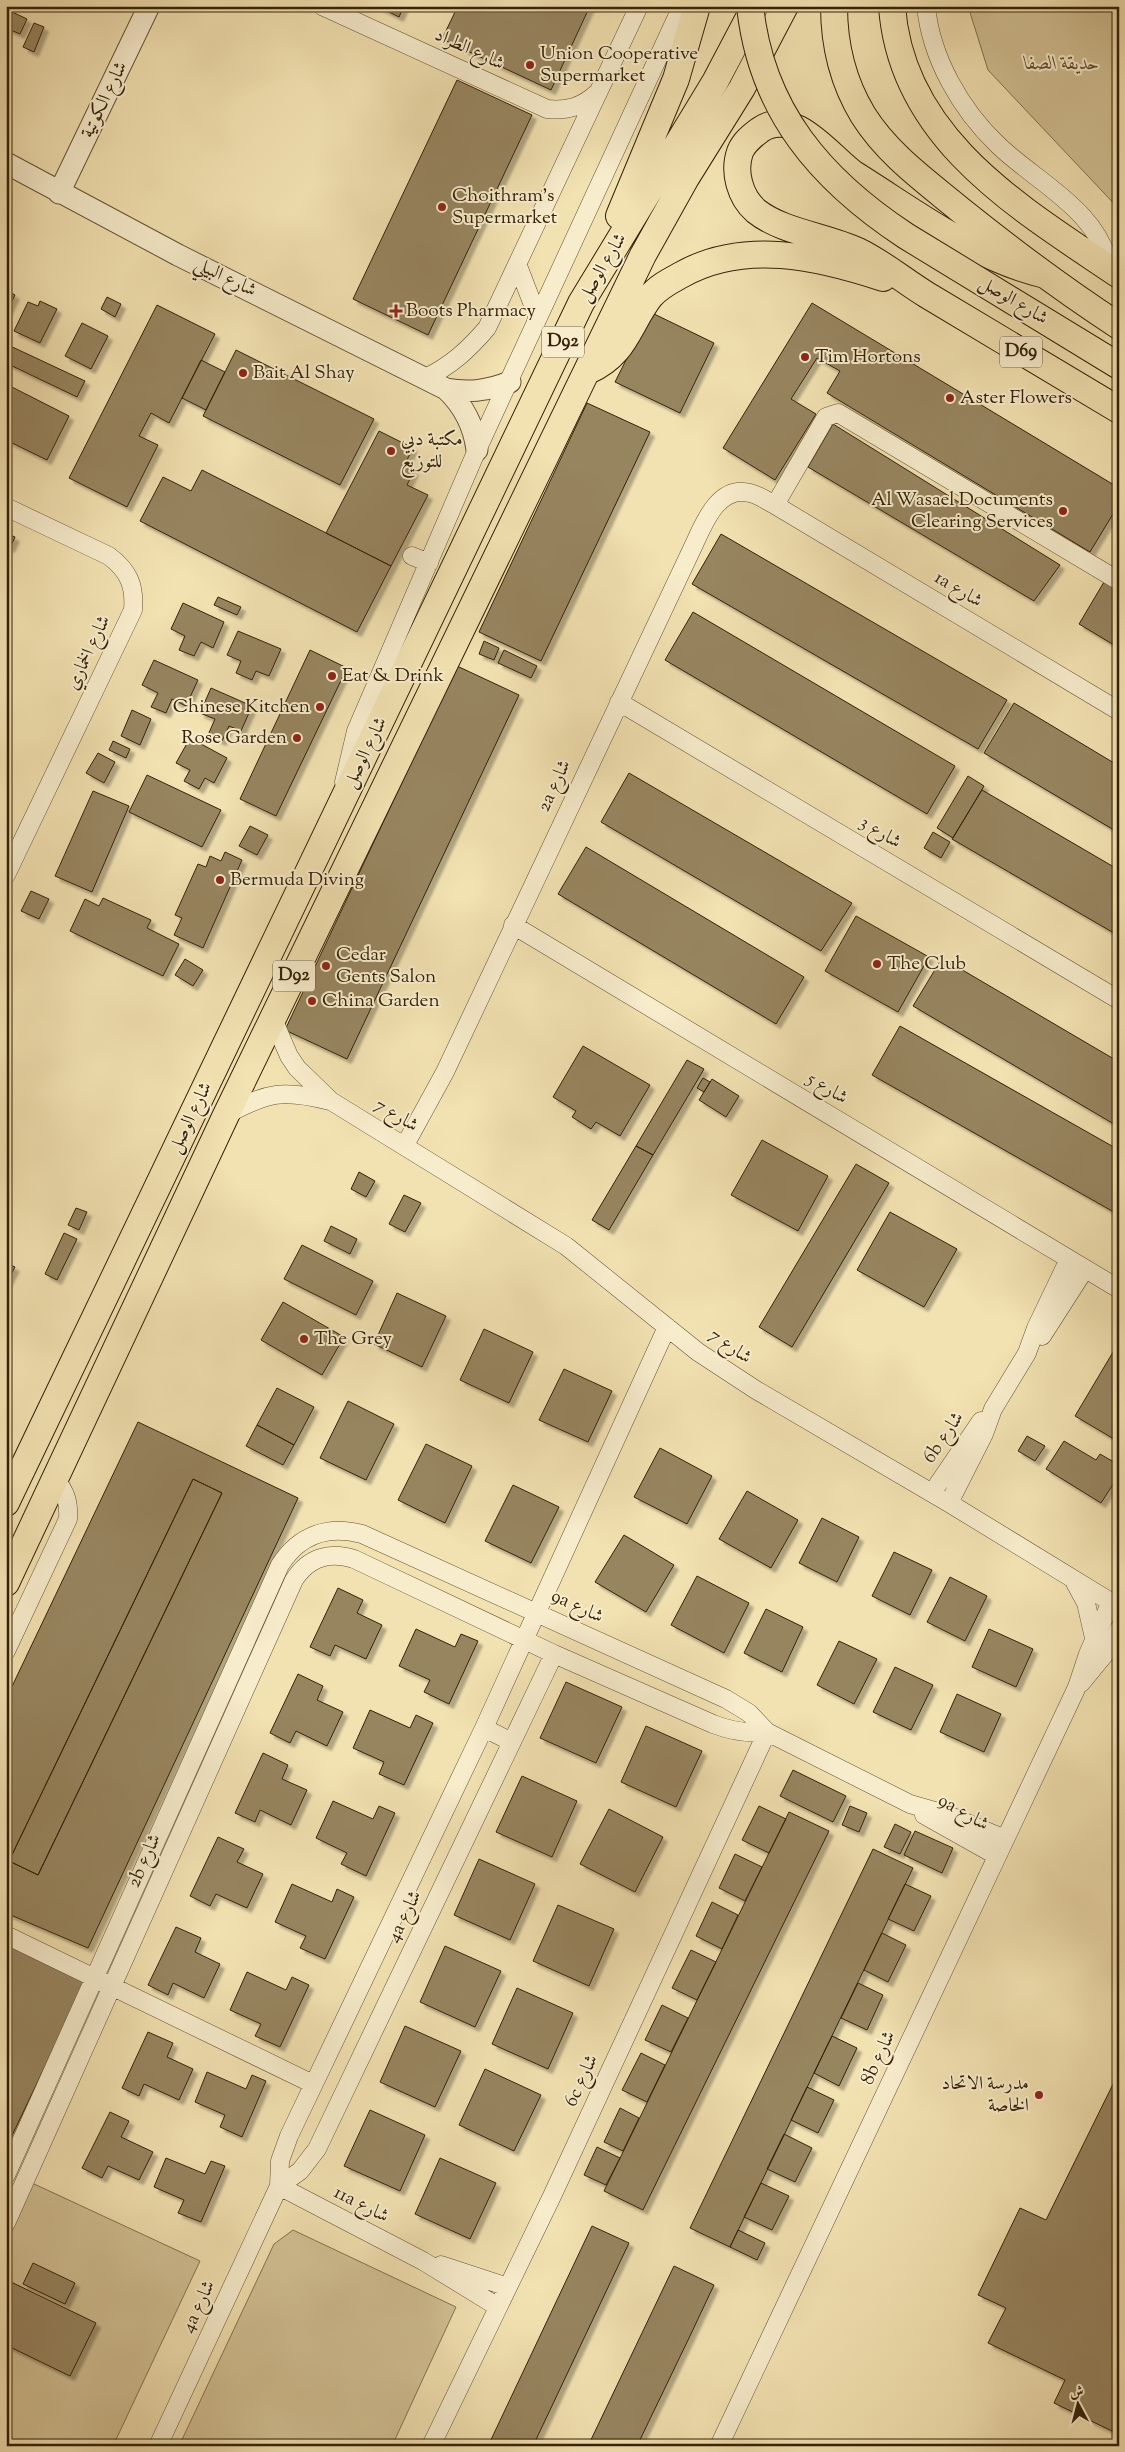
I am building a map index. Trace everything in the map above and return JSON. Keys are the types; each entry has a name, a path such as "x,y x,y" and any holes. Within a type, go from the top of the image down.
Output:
{"main road":[{"path":"581,302 651,142 676,79 697,6"},
{"name":"شارع الوصل","path":"750,6 761,63 775,99 793,132 816,162 879,218 1119,366"},
{"name":"شارع الوصل","path":"6,1504 581,302 695,116 755,6"},
{"name":"شارع الوصل","path":"6,1583 226,1116 643,255 686,178 742,88 785,6"},
{"path":"834,6 834,33 844,75 862,114 892,153 1045,275 1119,326"},
{"path":"892,6 906,71 917,96 939,130 964,158 1020,208 1114,272"},
{"path":"924,293 858,251 769,220 755,209 744,196 737,166 741,150 750,137 763,127 779,123 794,125 809,134 838,162 854,174 978,251 1010,265 1045,275"},
{"path":"586,371 599,366 620,348 651,296 665,284 695,267 724,258 754,255 809,257 863,272 924,293"},
{"name":"D69","path":"924,293 1119,410"}],"street":[{"name":"شارع الكوتية","path":"60,193 149,6"},
{"name":"شارع الطراد","path":"322,6 547,109 557,110 579,106 598,93"},
{"path":"425,378 454,361 487,328 518,266 639,6"},
{"path":"342,802 347,764 356,731 477,450 682,6"},
{"path":"926,6 942,65 966,108 998,146 1075,209 1100,240 1114,272"},
{"name":"شارع البيلي","path":"6,163 178,255 446,389 456,399 471,423 477,450"},
{"path":"518,266 538,318"},
{"name":"شارع البيلي","path":"446,389 459,391 485,390 510,382"},
{"path":"775,505 826,417 838,413 1119,581"},
{"name":"2a شارع","path":"404,1145 445,1072 513,925 714,506 723,498 740,492 749,492 775,505"},
{"name":"1a شارع","path":"775,505 1119,711"},
{"name":"شارع الخماري","path":"6,507 109,556 126,572 134,594 133,610 6,875"},
{"path":"412,556 429,563"},
{"name":"شارع 3","path":"619,702 1119,1000"},
{"name":"شارع 5","path":"513,925 1119,1289"},
{"name":"شارع 7","path":"273,1019 289,1056 298,1068 331,1101 566,1246 698,1352 756,1390 1115,1604"},
{"name":"شارع 7","path":"226,1116 250,1102 275,1094 304,1094 331,1101"},
{"name":"6b شارع","path":"932,1494 975,1429 993,1408 1026,1353 1068,1259"},
{"name":"6b شارع","path":"1026,1353 1045,1332 1085,1269"},
{"name":"4a شارع","path":"158,2446 279,2186 280,2161 284,2148 313,2084 484,1728 667,1327"},
{"name":"6b شارع","path":"949,1504 984,1434 993,1408"},
{"path":"6,1651 68,1519 69,1504 64,1490 55,1479"},
{"name":"2b شارع","path":"6,2175 280,1565 294,1546 315,1534 338,1530 362,1534"},
{"name":"9a شارع","path":"362,1534 738,1705 767,1732 910,1804 948,1816 1005,1839"},
{"name":"2b شارع","path":"6,2223 294,1580 307,1565 324,1556 334,1555 354,1559"},
{"name":"9a شارع","path":"354,1559 554,1654 725,1728 752,1734 767,1732"},
{"path":"1073,1579 1086,1603 1094,1638"},
{"name":"8b شارع","path":"719,2446 1077,1687 1094,1638 1115,1604"},
{"name":"8b شارع","path":"1077,1687 1114,1647 1119,1629"},
{"name":"4a شارع","path":"279,2186 300,2171 317,2149 554,1654"},
{"path":"484,1728 512,1742"},
{"name":"6c شارع","path":"431,2446 508,2287 767,1732"},
{"name":"9a شارع","path":"910,1804 932,1820 997,1856"},
{"path":"6,1935 313,2084"},
{"name":"11a شارع","path":"279,2186 423,2261 498,2307"},
{"name":"11a شارع","path":"423,2261 508,2287"}],"green space":[{"name":"حديقة الصفا","path":"968,6 1119,6 1119,209 988,70"},
{"path":"32,2183 200,2261 113,2446 6,2446 6,2237"},
{"path":"293,2230 456,2307 392,2446 179,2446 274,2244"}],"building":[{"path":"377,6 404,6 399,17"},
{"name":"Union Cooperative Supermarket","path":"448,6 590,6 551,90 442,39 456,10"},
{"path":"6,9 27,19 20,34 6,28"},
{"path":"34,23 44,27 34,52 23,47"},
{"name":"Choithram's Supermarket","path":"457,80 532,115 428,335 353,299"},
{"path":"6,290 15,295 6,313"},
{"path":"107,297 121,304 115,317 101,309"},
{"path":"40,301 57,309 40,343 14,331 28,302 38,306"},
{"path":"812,303 1119,488 1119,504 1090,552 827,393 840,371 817,358 791,399 816,414 775,480 723,448"},
{"path":"157,305 215,334 169,423 151,413 139,436 158,445 127,507 69,478"},
{"path":"650,312 714,343 680,413 615,382"},
{"path":"82,323 108,336 91,369 65,356"},
{"path":"6,344 85,381 77,397 6,363"},
{"path":"236,350 374,419 340,485 203,416"},
{"path":"201,360 225,372 206,410 182,398"},
{"path":"6,384 69,416 47,460 6,440"},
{"path":"587,403 650,432 541,661 479,632"},
{"path":"833,424 1060,565 1034,601 808,467"},
{"path":"379,431 413,448 404,466 414,471 407,485 428,495 391,566 326,533"},
{"path":"202,470 391,566 357,632 140,521 163,477 191,491"},
{"path":"6,533 15,537 10,548 6,546"},
{"path":"721,534 1007,700 978,749 692,584"},
{"path":"1104,582 1119,591 1119,648 1079,624"},
{"path":"218,597 241,607 237,615 214,605"},
{"path":"183,603 224,622 213,648 201,642 194,656 179,650 185,636 171,629"},
{"path":"693,612 955,766 927,814 665,660"},
{"path":"238,631 281,649 269,676 256,671 252,680 236,673 241,661 227,655"},
{"path":"484,641 499,648 494,660 479,654"},
{"path":"310,650 347,668 276,816 240,799"},
{"path":"504,650 537,666 531,678 498,663"},
{"path":"154,660 198,680 186,706 172,699 166,713 151,707 158,693 142,685"},
{"path":"457,666 519,695 347,1059 285,1030"},
{"path":"211,688 252,706 241,731 229,726 222,741 208,735 215,719 200,713"},
{"path":"1014,703 1119,766 1119,833 984,753"},
{"path":"132,710 151,719 140,745 121,736"},
{"path":"190,738 227,758 214,783 205,778 199,789 184,781 190,770 176,763"},
{"path":"113,741 130,749 126,758 109,750"},
{"path":"98,753 115,762 104,783 86,773"},
{"path":"629,773 852,903 821,951 601,822"},
{"path":"147,775 221,810 202,847 129,812"},
{"path":"968,776 984,786 953,838 937,828"},
{"path":"982,790 1119,870 1119,936 952,839"},
{"path":"93,791 129,806 92,892 55,876"},
{"path":"250,826 268,835 257,855 239,846"},
{"path":"933,832 950,842 941,858 924,848"},
{"path":"586,847 804,977 776,1024 558,894"},
{"path":"225,852 242,860 203,948 174,935 182,918 175,915 198,864 206,867 210,856 221,861"},
{"path":"31,891 49,899 39,919 21,911"},
{"path":"103,898 151,920 147,928 179,944 163,976 70,931 85,899 99,906"},
{"name":"The Club","path":"856,916 929,957 898,1012 825,971"},
{"path":"942,958 1119,1062 1119,1127 913,1006"},
{"path":"185,959 203,970 193,986 175,975"},
{"path":"900,1026 1119,1150 1119,1215 872,1075"},
{"path":"583,1046 650,1085 620,1136 596,1122 591,1129 572,1117 576,1111 553,1097"},
{"path":"687,1060 704,1069 653,1155 636,1146"},
{"path":"703,1078 710,1082 704,1092 697,1088"},
{"path":"712,1079 739,1096 726,1117 699,1100"},
{"path":"762,1140 828,1176 798,1231 731,1195"},
{"path":"636,1146 653,1155 609,1230 592,1220"},
{"path":"856,1164 889,1183 792,1347 759,1327"},
{"path":"359,1172 375,1181 366,1197 351,1189"},
{"path":"404,1195 421,1203 405,1232 389,1224"},
{"path":"76,1208 87,1212 79,1230 68,1225"},
{"path":"890,1212 957,1249 924,1307 857,1270"},
{"path":"331,1226 357,1239 350,1254 324,1241"},
{"path":"64,1233 77,1239 57,1280 45,1274"},
{"path":"302,1245 373,1281 356,1315 284,1279"},
{"path":"6,1263 15,1267 6,1284"},
{"path":"397,1293 446,1316 422,1367 374,1344"},
{"path":"283,1302 344,1337 322,1375 261,1340"},
{"path":"484,1329 533,1352 509,1403 460,1380"},
{"path":"1119,1342 1119,1442 1075,1416"},
{"path":"564,1369 612,1391 588,1442 539,1420"},
{"path":"277,1388 314,1407 294,1445 257,1425"},
{"path":"348,1401 394,1424 366,1480 320,1458"},
{"path":"138,1422 298,1498 88,1948 6,1913 6,1699","holes":["193,1479 222,1493 38,1875 9,1861"]},
{"path":"257,1425 294,1445 283,1465 246,1446"},
{"path":"1027,1436 1045,1446 1035,1461 1018,1451"},
{"path":"1064,1441 1096,1460 1100,1454 1119,1465 1119,1475 1101,1503 1046,1469"},
{"path":"426,1444 472,1466 445,1523 398,1500"},
{"path":"660,1448 712,1476 687,1524 634,1497"},
{"path":"193,1479 222,1493 38,1875 9,1861"},
{"path":"513,1485 559,1507 531,1563 485,1541"},
{"path":"747,1491 798,1520 771,1568 719,1539"},
{"path":"822,1518 859,1537 837,1582 799,1563"},
{"path":"624,1535 674,1565 646,1612 595,1582"},
{"path":"894,1552 932,1570 910,1615 872,1596"},
{"path":"697,1576 749,1603 724,1653 671,1625"},
{"path":"950,1577 987,1596 965,1641 927,1622"},
{"path":"338,1588 363,1600 357,1613 382,1625 366,1659 335,1645 330,1656 310,1647"},
{"path":"766,1609 803,1627 782,1672 744,1653"},
{"path":"416,1629 455,1647 461,1634 478,1641 449,1704 424,1692 430,1680 399,1666"},
{"path":"989,1629 1033,1649 1016,1687 972,1667"},
{"path":"839,1641 877,1659 854,1704 817,1685"},
{"path":"895,1667 933,1685 911,1730 873,1712"},
{"path":"298,1674 323,1686 317,1700 343,1712 327,1746 296,1731 290,1743 270,1733"},
{"path":"566,1682 622,1707 596,1763 540,1738"},
{"path":"957,1694 1001,1714 984,1752 940,1732"},
{"path":"370,1710 410,1728 416,1715 433,1723 404,1785 379,1774 384,1762 353,1748"},
{"path":"646,1726 702,1751 676,1807 621,1782"},
{"path":"263,1753 288,1765 282,1779 307,1790 291,1825 260,1810 255,1822 235,1813"},
{"path":"793,1770 846,1796 833,1822 780,1796"},
{"path":"522,1776 577,1801 552,1857 496,1832"},
{"path":"333,1801 373,1819 379,1806 395,1813 366,1876 341,1864 347,1853 316,1838"},
{"path":"759,1806 786,1819 769,1853 742,1840"},
{"path":"850,1806 867,1813 859,1832 842,1825"},
{"path":"609,1809 663,1837 635,1892 580,1864"},
{"path":"789,1812 829,1831 643,2210 604,2191"},
{"path":"895,1824 911,1832 900,1854 884,1847"},
{"path":"915,1831 953,1848 942,1873 904,1855"},
{"path":"218,1837 244,1849 237,1862 263,1874 247,1908 216,1894 210,1906 190,1896"},
{"path":"873,1849 913,1868 730,2247 690,2228"},
{"path":"735,1854 762,1867 745,1901 719,1888"},
{"path":"479,1859 535,1884 510,1940 454,1915"},
{"path":"292,1884 332,1902 337,1889 354,1897 325,1959 300,1948 306,1936 275,1922"},
{"path":"905,1884 931,1896 914,1931 888,1919"},
{"path":"712,1902 738,1915 722,1949 696,1936"},
{"path":"558,1905 614,1929 589,1986 533,1961"},
{"path":"176,1927 201,1938 195,1952 220,1964 204,1998 173,1983 168,1995 148,1985"},
{"path":"882,1933 906,1945 888,1982 864,1970"},
{"path":"6,1941 87,1979 6,2148"},
{"path":"445,1946 501,1971 475,2027 420,2002"},
{"path":"691,1950 716,1962 697,2000 672,1988"},
{"path":"247,1972 286,1990 292,1977 309,1985 280,2047 255,2036 261,2024 230,2010"},
{"path":"858,1983 883,1995 867,2030 841,2018"},
{"path":"517,1988 573,2013 548,2069 492,2044"},
{"path":"662,2005 688,2018 671,2052 645,2040"},
{"path":"405,2026 461,2051 435,2107 380,2082"},
{"path":"148,2032 173,2043 167,2057 193,2069 179,2100 144,2084 139,2096 122,2088"},
{"path":"832,2036 857,2048 839,2086 814,2073"},
{"path":"641,2053 665,2065 647,2102 622,2090"},
{"path":"485,2069 541,2095 514,2151 459,2125"},
{"path":"207,2072 246,2089 252,2075 266,2081 242,2137 220,2127 225,2115 195,2102"},
{"path":"1119,2072 1119,2423 1114,2432 1054,2403 1065,2380 988,2343 1006,2308 978,2295 1020,2208 1046,2220"},
{"path":"807,2087 834,2100 818,2133 791,2120"},
{"path":"620,2108 639,2118 623,2151 604,2142"},
{"path":"370,2110 425,2135 400,2191 344,2166"},
{"path":"110,2112 129,2121 121,2137 153,2152 139,2180 108,2166 102,2178 82,2168"},
{"path":"784,2134 812,2148 795,2182 767,2169"},
{"path":"597,2147 620,2158 606,2185 584,2175"},
{"path":"166,2158 205,2174 211,2161 225,2166 201,2222 178,2213 184,2200 154,2187"},
{"path":"440,2158 496,2183 470,2239 415,2214"},
{"path":"761,2183 789,2196 772,2230 744,2217"},
{"path":"592,2226 629,2243 533,2446 488,2446"},
{"path":"738,2230 765,2243 757,2260 730,2247"},
{"path":"33,2263 75,2283 65,2304 23,2284"},
{"path":"674,2266 714,2285 690,2336 637,2446 588,2446"},
{"path":"9,2281 96,2323 70,2376 6,2345 6,2287"}],"place":[{"name":"Union Cooperative Supermarket","path":"530,65"},
{"name":"Choithram's Supermarket","path":"442,207"},
{"name":"Boots Pharmacy","path":"396,311"},
{"name":"Tim Hortons","path":"805,357"},
{"name":"Bait Al Shay","path":"243,373"},
{"name":"Aster Flowers","path":"950,398"},
{"name":"مكتبة دبي للتوزيع","path":"391,451"},
{"name":"Al Wasael Documents Clearing Services","path":"1063,511"},
{"name":"Eat & Drink","path":"332,676"},
{"name":"Chinese Kitchen","path":"320,707"},
{"name":"Rose Garden","path":"297,738"},
{"name":"Bermuda Diving","path":"220,880"},
{"name":"The Club","path":"877,964"},
{"name":"Cedar Gents Salon","path":"326,966"},
{"name":"China Garden","path":"312,1001"},
{"name":"The Grey","path":"304,1339"},
{"name":"مدرسة الاتحاد الخاصة","path":"1039,2095"}]}
